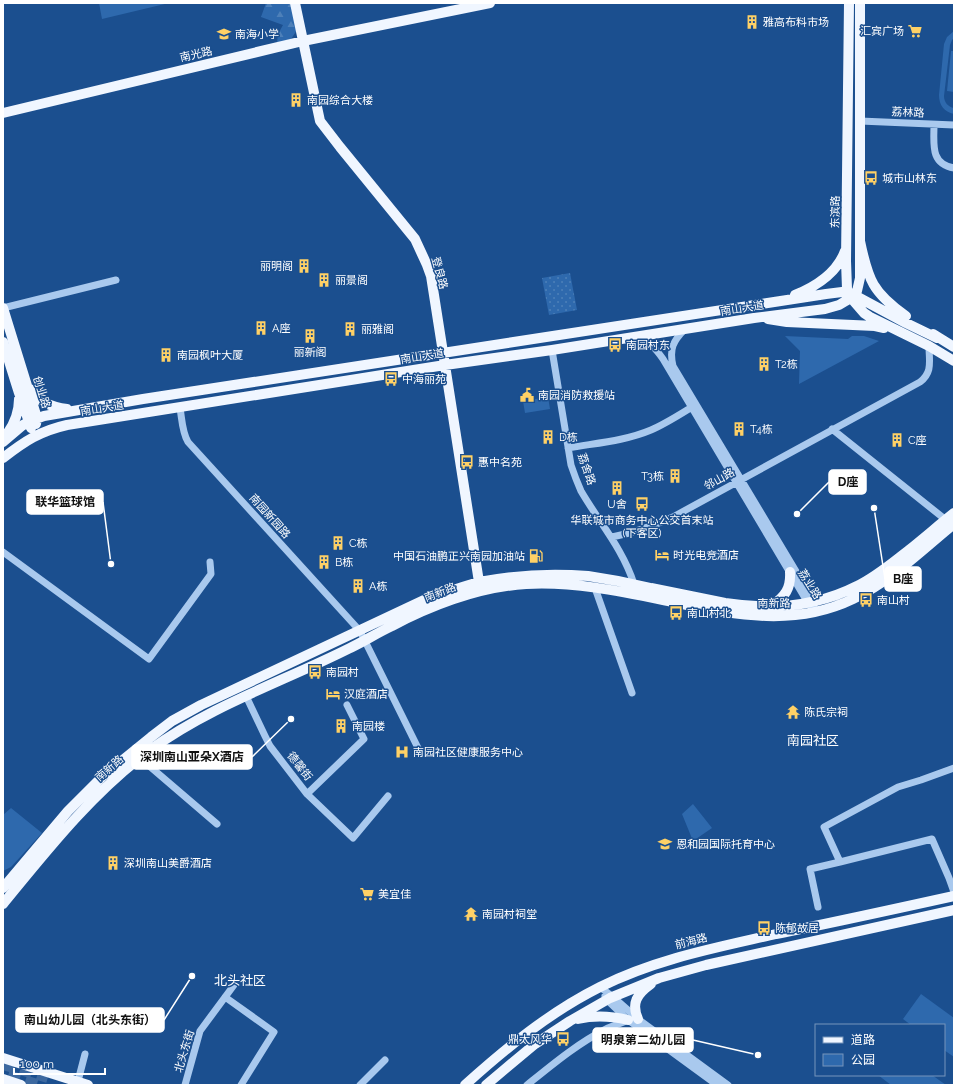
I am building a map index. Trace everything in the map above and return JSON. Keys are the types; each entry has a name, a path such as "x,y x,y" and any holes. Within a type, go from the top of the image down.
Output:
{"main road":[{"name":"登良路","path":"295,3 319,117 322,124 415,240 427,265 443,353 479,582"},
{"name":"南光路","path":"3,113 303,41 490,3"},
{"name":"东滨路","path":"849,3 846,286 851,295"},
{"path":"851,295 858,287 860,278 860,3"},
{"path":"860,241 868,275 878,292 897,309 937,338"},
{"path":"774,301 806,290 825,278 840,262 847,243"},
{"name":"南山大道","path":"3,442 33,420 48,415 75,410 774,301 826,294 851,295"},
{"path":"851,295 859,308 870,317 930,346 954,361"},
{"path":"851,295 954,347"},
{"name":"南山大道","path":"3,458 18,446 35,436 67,425 444,365 552,350 754,318 825,309 839,305 851,295"},
{"name":"创业路","path":"3,308 27,384 35,436"},
{"path":"754,318 787,322 874,326 904,333"},
{"name":"创业路","path":"3,342 19,393 33,420"},
{"path":"27,384 37,397 46,404 58,408 75,410"},
{"path":"3,439 16,420 19,408 19,393"},
{"name":"南新路","path":"3,904 84,808 116,778 170,736 192,723 246,696 350,648 426,610 490,588 530,584 557,584 596,588 650,598 725,608 741,606 839,605 875,587 900,568 951,525 954,513"},
{"path":"772,606 780,600 787,590 790,572"},
{"name":"南新路","path":"3,888 64,816 91,787 114,766 172,721 201,705 424,600 479,582 518,577 556,575 588,576 634,584 725,608 744,615 796,615 812,606"},
{"name":"前海路","path":"466,1085 524,1034 562,1009 600,987 645,968 683,955 954,896"},
{"path":"486,1085 535,1044 570,1021 610,998 659,978 706,965 954,910"},
{"path":"570,1021 602,1016 633,1020 635,1004 638,996 644,989 659,978"},
{"path":"3,1058 88,1085"},
{"path":"3,1080 21,1085"}],"street":[{"name":"荔林路","path":"860,121 954,125"},
{"path":"934,125 934,146 937,159 945,166 954,168"},
{"path":"3,308 116,280"},
{"name":"荔业路","path":"685,329 672,347 671,353 674,366 790,572 812,606"},
{"name":"荔业路","path":"637,337 648,342 660,355 738,480 812,606"},
{"name":"邻山路","path":"612,537 637,531 666,520 920,382 927,375 930,368 930,346"},
{"name":"荔舍路","path":"552,350 571,465 581,490 612,537 628,567 634,584"},
{"path":"568,448 640,434 661,425 692,407"},
{"name":"南园新园路","path":"180,408 183,431 188,442 360,631 420,754"},
{"path":"832,429 951,525"},
{"path":"3,552 149,659 211,574 210,562"},
{"path":"596,588 632,693"},
{"name":"德馨街","path":"246,696 270,746 308,794 353,838 388,796"},
{"path":"308,794 364,739 347,705"},
{"path":"140,758 217,824"},
{"path":"840,862 824,827 898,787 954,768"},
{"path":"818,907 810,869 932,839 954,892"},
{"path":"3,877 14,874"},
{"name":"北头东街","path":"185,1085 200,1031 234,985"},
{"path":"600,987 633,1020 717,1085"},
{"path":"225,997 274,1032 241,1085"},
{"path":"527,1085 576,1047 608,1028 633,1020"},
{"path":"633,1020 728,1085"},
{"path":"78,1081 85,1054"},
{"path":"360,1085 385,1060"}],"green space":[{"path":"99,3 169,3 102,19"},
{"path":"266,3 291,3 297,30 291,39 277,43 278,34 283,25 261,17"},
{"path":"954,31 954,38 950,45 944,96 947,104 954,108 954,114 947,112 943,108 939,95 944,44 947,37"},
{"path":"951,51 954,51 954,92 947,91"},
{"path":"570,273 577,310 549,315 542,278"},
{"path":"785,336 848,339 852,336 864,336 879,341 799,384 800,351"},
{"path":"548,397 550,409 525,413 523,401"},
{"path":"693,804 712,828 693,841 682,814"},
{"path":"11,808 42,833 11,867 3,871 3,815"},
{"path":"921,994 954,1018 954,1057 945,1051 945,1024 910,1024 903,1019"},
{"path":"879,1076 933,1076 946,1085 891,1085"}],"tunnel":[{"path":"3,1064 48,1077"},
{"path":"8,1076 37,1085"}],"place":[{"name":"雅高布料市场","path":"752,22"},
{"name":"汇宾广场","path":"915,31"},
{"name":"南海小学","path":"224,34"},
{"name":"南园综合大楼","path":"296,100"},
{"name":"城市山林东","path":"871,178"},
{"name":"丽明阁","path":"304,266"},
{"name":"丽景阁","path":"324,280"},
{"name":"A座","path":"261,328"},
{"name":"丽雅阁","path":"350,329"},
{"name":"丽新阁","path":"310,336"},
{"name":"南园村东","path":"615,345"},
{"name":"南园枫叶大厦","path":"166,355"},
{"name":"T2栋","path":"764,364"},
{"name":"中海丽苑","path":"391,379"},
{"name":"南园消防救援站","path":"527,395"},
{"name":"T4栋","path":"739,429"},
{"name":"D栋","path":"548,437"},
{"name":"C座","path":"897,440"},
{"name":"惠中名苑","path":"467,462"},
{"name":"T3栋","path":"675,476"},
{"name":"U舍","path":"617,488"},
{"name":"华联城市商务中心公交首末站 (下客区)","path":"642,504"},
{"name":"B座","path":"874,508"},
{"name":"D座","path":"797,514"},
{"name":"C栋","path":"338,543"},
{"name":"时光电竞酒店","path":"662,555"},
{"name":"中国石油鹏正兴南园加油站","path":"536,556"},
{"name":"B栋","path":"324,562"},
{"name":"联华篮球馆","path":"111,564"},
{"name":"A栋","path":"358,586"},
{"name":"南山村","path":"866,600"},
{"name":"南山村北","path":"676,613"},
{"name":"南园村","path":"315,672"},
{"name":"汉庭酒店","path":"333,694"},
{"name":"陈氏宗祠","path":"793,712"},
{"name":"深圳南山亚朵X酒店","path":"291,719"},
{"name":"南园楼","path":"341,726"},
{"name":"南园社区健康服务中心","path":"402,752"},
{"name":"恩和园国际托育中心","path":"665,844"},
{"name":"深圳南山美爵酒店","path":"113,863"},
{"name":"美宜佳","path":"367,894"},
{"name":"南园村祠堂","path":"471,914"},
{"name":"陈郁故居","path":"764,928"},
{"name":"南山幼儿园（北头东街）","path":"192,976"},
{"name":"鼎太风华","path":"563,1039"},
{"name":"明泉第二幼儿园","path":"758,1055"}],"district":[{"name":"南园社区","path":"813,740"},
{"name":"北头社区","path":"240,980"}]}
